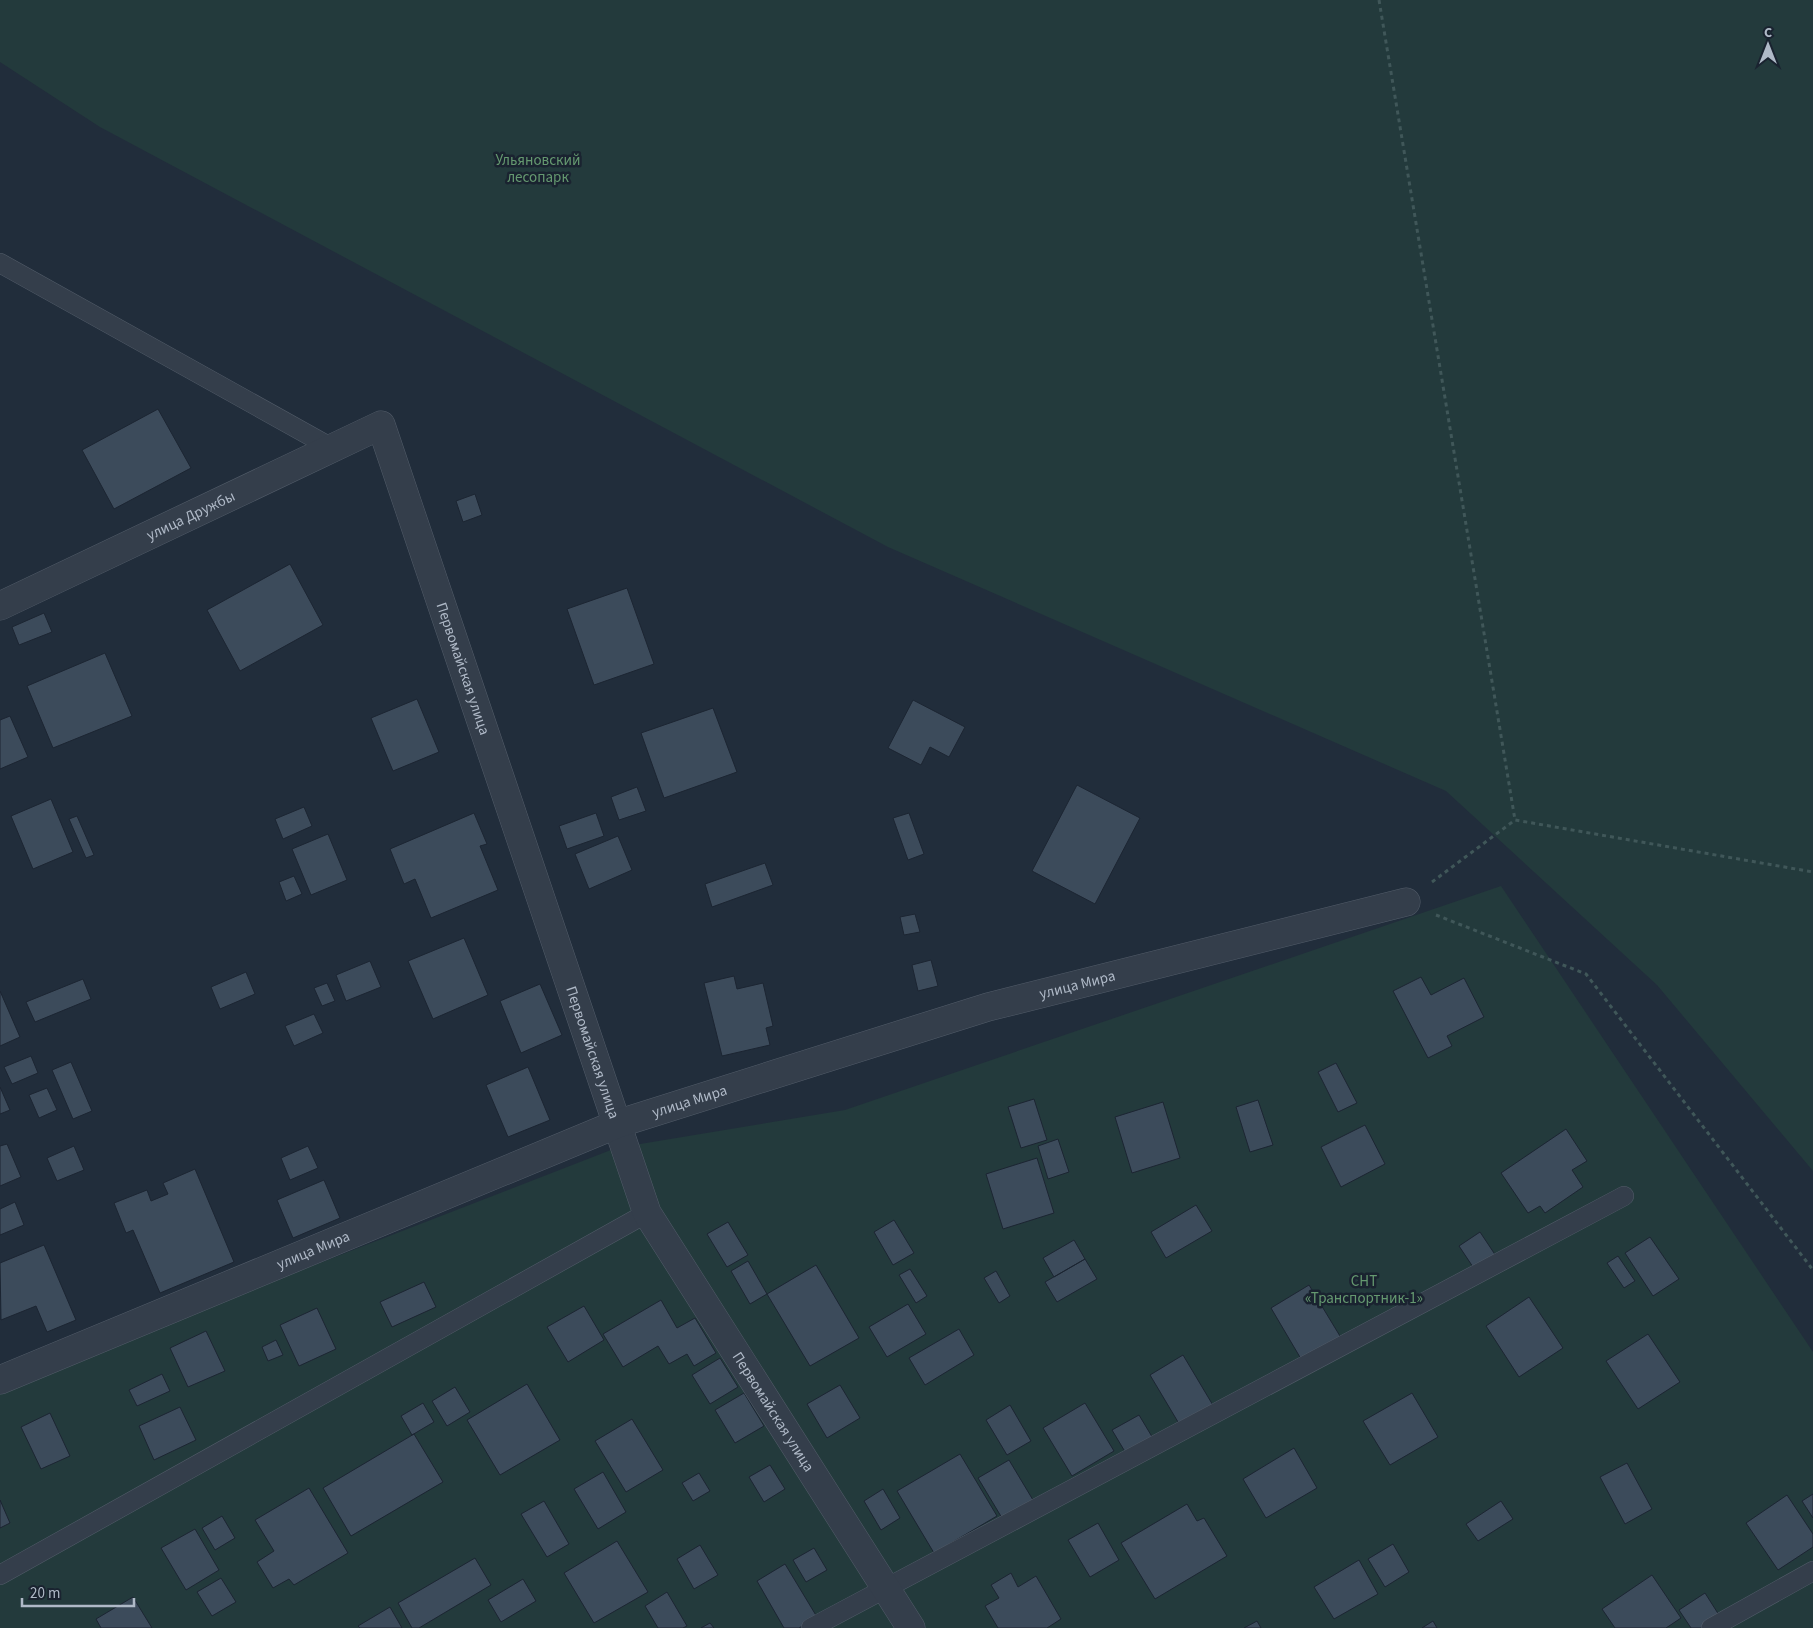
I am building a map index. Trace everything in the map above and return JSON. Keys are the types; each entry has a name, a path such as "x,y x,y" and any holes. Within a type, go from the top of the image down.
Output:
{"street":[{"name":"улица Дружбы","path":"0,606 381,425"},
{"name":"Первомайская улица","path":"381,425 647,1213 911,1628"},
{"name":"улица Мира","path":"0,1380 617,1124 988,1007 1406,902"}],"lane":[{"path":"0,263 332,448"},
{"path":"811,1628 1624,1196"},
{"path":"0,1575 647,1213"},
{"path":"1711,1628 1813,1571"}],"path":[{"path":"1379,0 1515,820"},
{"path":"1406,902 1515,820 1813,872"},
{"path":"1406,902 1586,974 1813,1270"}],"green space":[{"name":"Ульяновский лесопарк","path":"0,0 1813,0 1813,1171 1657,985 1446,791 888,547 100,127 0,62"},
{"name":"СНТ «Транспортник-1»","path":"1501,886 1813,1352 1813,1628 0,1628 0,1387 616,1148 845,1110"}],"building":[{"path":"158,409 191,468 114,509 82,450"},
{"path":"475,494 482,515 463,522 456,501"},
{"path":"290,564 323,625 240,671 207,610"},
{"path":"627,588 654,664 594,685 567,609"},
{"path":"44,613 52,632 19,645 12,627"},
{"path":"105,653 132,716 53,748 27,686"},
{"path":"417,699 439,752 393,771 371,718"},
{"path":"913,700 965,727 949,757 930,747 921,765 888,748"},
{"path":"713,708 737,772 664,798 641,733"},
{"path":"10,716 28,757 0,769 0,720"},
{"path":"1077,785 1140,818 1095,904 1032,871"},
{"path":"637,787 646,811 619,820 611,797"},
{"path":"51,799 73,852 33,869 11,816"},
{"path":"304,807 312,826 283,839 275,819"},
{"path":"474,813 487,844 480,846 498,890 431,918 415,879 404,884 390,849"},
{"path":"596,813 604,836 567,849 559,826"},
{"path":"909,813 924,854 908,860 893,818"},
{"path":"77,816 94,855 86,858 69,819"},
{"path":"328,834 347,880 311,895 292,849"},
{"path":"618,836 632,870 589,889 575,854"},
{"path":"765,863 773,885 712,907 705,884"},
{"path":"294,876 302,894 286,901 279,882"},
{"path":"915,914 920,932 904,935 900,917"},
{"path":"464,938 488,995 433,1019 408,961"},
{"path":"931,960 938,986 918,991 912,965"},
{"path":"370,961 381,987 346,1001 336,975"},
{"path":"246,972 255,994 220,1009 211,987"},
{"path":"734,976 737,989 763,983 773,1026 766,1028 770,1045 722,1056 704,983"},
{"path":"1421,977 1431,995 1464,978 1484,1017 1447,1036 1452,1046 1428,1058 1393,991"},
{"path":"83,979 91,999 35,1022 26,1002"},
{"path":"327,983 335,1001 322,1006 314,988"},
{"path":"540,984 562,1035 521,1053 500,1001"},
{"path":"0,991 20,1037 0,1046"},
{"path":"314,1014 323,1033 294,1046 285,1026"},
{"path":"31,1056 38,1073 12,1084 4,1067"},
{"path":"71,1062 92,1111 73,1119 52,1070"},
{"path":"1336,1063 1357,1103 1338,1112 1318,1072"},
{"path":"528,1067 550,1120 508,1137 486,1085"},
{"path":"0,1087 10,1110 0,1114"},
{"path":"47,1088 57,1110 39,1118 29,1095"},
{"path":"1034,1099 1047,1140 1021,1148 1008,1107"},
{"path":"1258,1100 1273,1145 1250,1152 1236,1107"},
{"path":"1163,1102 1180,1158 1132,1173 1115,1117"},
{"path":"1365,1125 1385,1164 1341,1187 1321,1147"},
{"path":"1566,1129 1587,1161 1572,1170 1583,1187 1545,1213 1540,1206 1528,1213 1501,1173"},
{"path":"1058,1139 1069,1172 1048,1179 1038,1146"},
{"path":"7,1144 21,1177 0,1186 0,1146"},
{"path":"74,1146 84,1170 57,1181 47,1158"},
{"path":"308,1146 318,1168 290,1180 281,1158"},
{"path":"1037,1158 1054,1213 1003,1229 986,1174"},
{"path":"195,1169 234,1262 160,1293 133,1230 126,1233 114,1203 147,1190 151,1201 168,1194 163,1183"},
{"path":"324,1180 340,1218 293,1238 277,1200"},
{"path":"15,1202 24,1225 0,1235 0,1209"},
{"path":"1196,1205 1212,1231 1166,1258 1151,1232"},
{"path":"894,1220 914,1253 893,1265 874,1232"},
{"path":"728,1222 748,1255 727,1267 707,1234"},
{"path":"1480,1232 1498,1259 1477,1273 1459,1246"},
{"path":"1650,1237 1679,1279 1653,1296 1625,1253"},
{"path":"1074,1240 1085,1259 1054,1277 1043,1258"},
{"path":"44,1245 76,1320 47,1332 36,1306 1,1320 0,1263"},
{"path":"1618,1256 1635,1281 1624,1288 1607,1263"},
{"path":"1085,1259 1097,1279 1057,1302 1045,1282"},
{"path":"748,1261 767,1294 750,1304 731,1271"},
{"path":"816,1265 859,1338 810,1366 767,1294"},
{"path":"910,1269 927,1296 916,1303 899,1275"},
{"path":"996,1271 1010,1296 999,1303 984,1278"},
{"path":"424,1282 436,1307 392,1327 380,1302"},
{"path":"1309,1285 1343,1341 1304,1364 1271,1308"},
{"path":"1529,1297 1563,1348 1519,1377 1486,1326"},
{"path":"661,1300 677,1328 695,1318 716,1353 694,1366 687,1354 669,1364 658,1346 623,1367 603,1334"},
{"path":"908,1304 926,1334 887,1357 869,1327"},
{"path":"584,1306 604,1340 568,1362 547,1327"},
{"path":"317,1308 336,1349 299,1366 280,1325"},
{"path":"959,1329 974,1355 925,1385 909,1358"},
{"path":"206,1331 225,1371 188,1387 170,1348"},
{"path":"1648,1334 1680,1382 1638,1409 1606,1361"},
{"path":"276,1340 283,1355 268,1361 262,1347"},
{"path":"1183,1355 1214,1407 1181,1427 1150,1375"},
{"path":"720,1358 738,1387 710,1404 692,1375"},
{"path":"162,1374 170,1391 137,1406 129,1390"},
{"path":"527,1384 560,1440 500,1475 467,1420"},
{"path":"840,1385 860,1418 827,1438 807,1404"},
{"path":"455,1387 470,1412 447,1426 432,1401"},
{"path":"744,1393 764,1426 735,1443 715,1410"},
{"path":"1412,1393 1438,1437 1390,1465 1363,1421"},
{"path":"423,1403 434,1422 412,1435 401,1416"},
{"path":"1085,1403 1114,1451 1072,1476 1043,1428"},
{"path":"1010,1405 1031,1441 1007,1455 986,1420"},
{"path":"180,1407 196,1440 154,1460 139,1426"},
{"path":"50,1413 70,1456 41,1469 21,1427"},
{"path":"1139,1415 1160,1450 1133,1465 1112,1430"},
{"path":"632,1419 663,1470 626,1492 595,1441"},
{"path":"414,1434 443,1482 351,1536 323,1488"},
{"path":"1294,1448 1317,1488 1266,1518 1243,1479"},
{"path":"960,1454 997,1516 934,1553 897,1491"},
{"path":"1009,1460 1039,1510 1008,1528 978,1478"},
{"path":"1627,1463 1652,1509 1625,1524 1600,1477"},
{"path":"770,1465 785,1489 764,1502 749,1477"},
{"path":"603,1472 626,1512 598,1529 574,1489"},
{"path":"699,1473 710,1491 693,1501 682,1483"},
{"path":"309,1488 348,1553 294,1585 289,1579 273,1588 257,1562 274,1551 255,1520"},
{"path":"883,1489 900,1518 881,1530 864,1501"},
{"path":"1813,1494 1813,1518 1802,1501"},
{"path":"1787,1495 1813,1534 1813,1547 1778,1570 1746,1523"},
{"path":"0,1500 10,1523 0,1528"},
{"path":"544,1501 569,1544 547,1557 521,1514"},
{"path":"1501,1501 1513,1519 1478,1541 1466,1524"},
{"path":"1187,1504 1197,1521 1204,1518 1227,1556 1155,1599 1121,1543"},
{"path":"222,1516 235,1538 215,1550 202,1528"},
{"path":"1098,1523 1119,1560 1090,1577 1068,1540"},
{"path":"195,1529 219,1570 186,1590 161,1548"},
{"path":"617,1541 648,1592 594,1623 564,1573"},
{"path":"1393,1544 1409,1572 1385,1587 1368,1559"},
{"path":"700,1545 718,1575 694,1589 677,1559"},
{"path":"814,1548 827,1570 806,1582 793,1560"},
{"path":"475,1558 491,1585 419,1628 412,1628 398,1603"},
{"path":"1359,1560 1378,1594 1334,1619 1314,1587"},
{"path":"785,1564 817,1617 799,1628 784,1628 757,1581"},
{"path":"1011,1573 1018,1587 1036,1576 1061,1619 1047,1628 998,1628 985,1606 999,1598 991,1585"},
{"path":"1652,1575 1681,1618 1666,1628 1615,1628 1602,1609"},
{"path":"221,1578 236,1602 212,1616 197,1592"},
{"path":"523,1579 536,1601 501,1622 488,1600"},
{"path":"667,1592 687,1626 683,1628 658,1628 645,1606"},
{"path":"1705,1593 1726,1626 1723,1628 1691,1628 1679,1610"},
{"path":"133,1597 152,1628 101,1628 96,1619"},
{"path":"390,1607 402,1628 360,1628 358,1626"},
{"path":"1257,1621 1261,1628 1244,1628"},
{"path":"1433,1621 1437,1628 1422,1628"},
{"path":"710,1623 714,1628 701,1628"}]}
